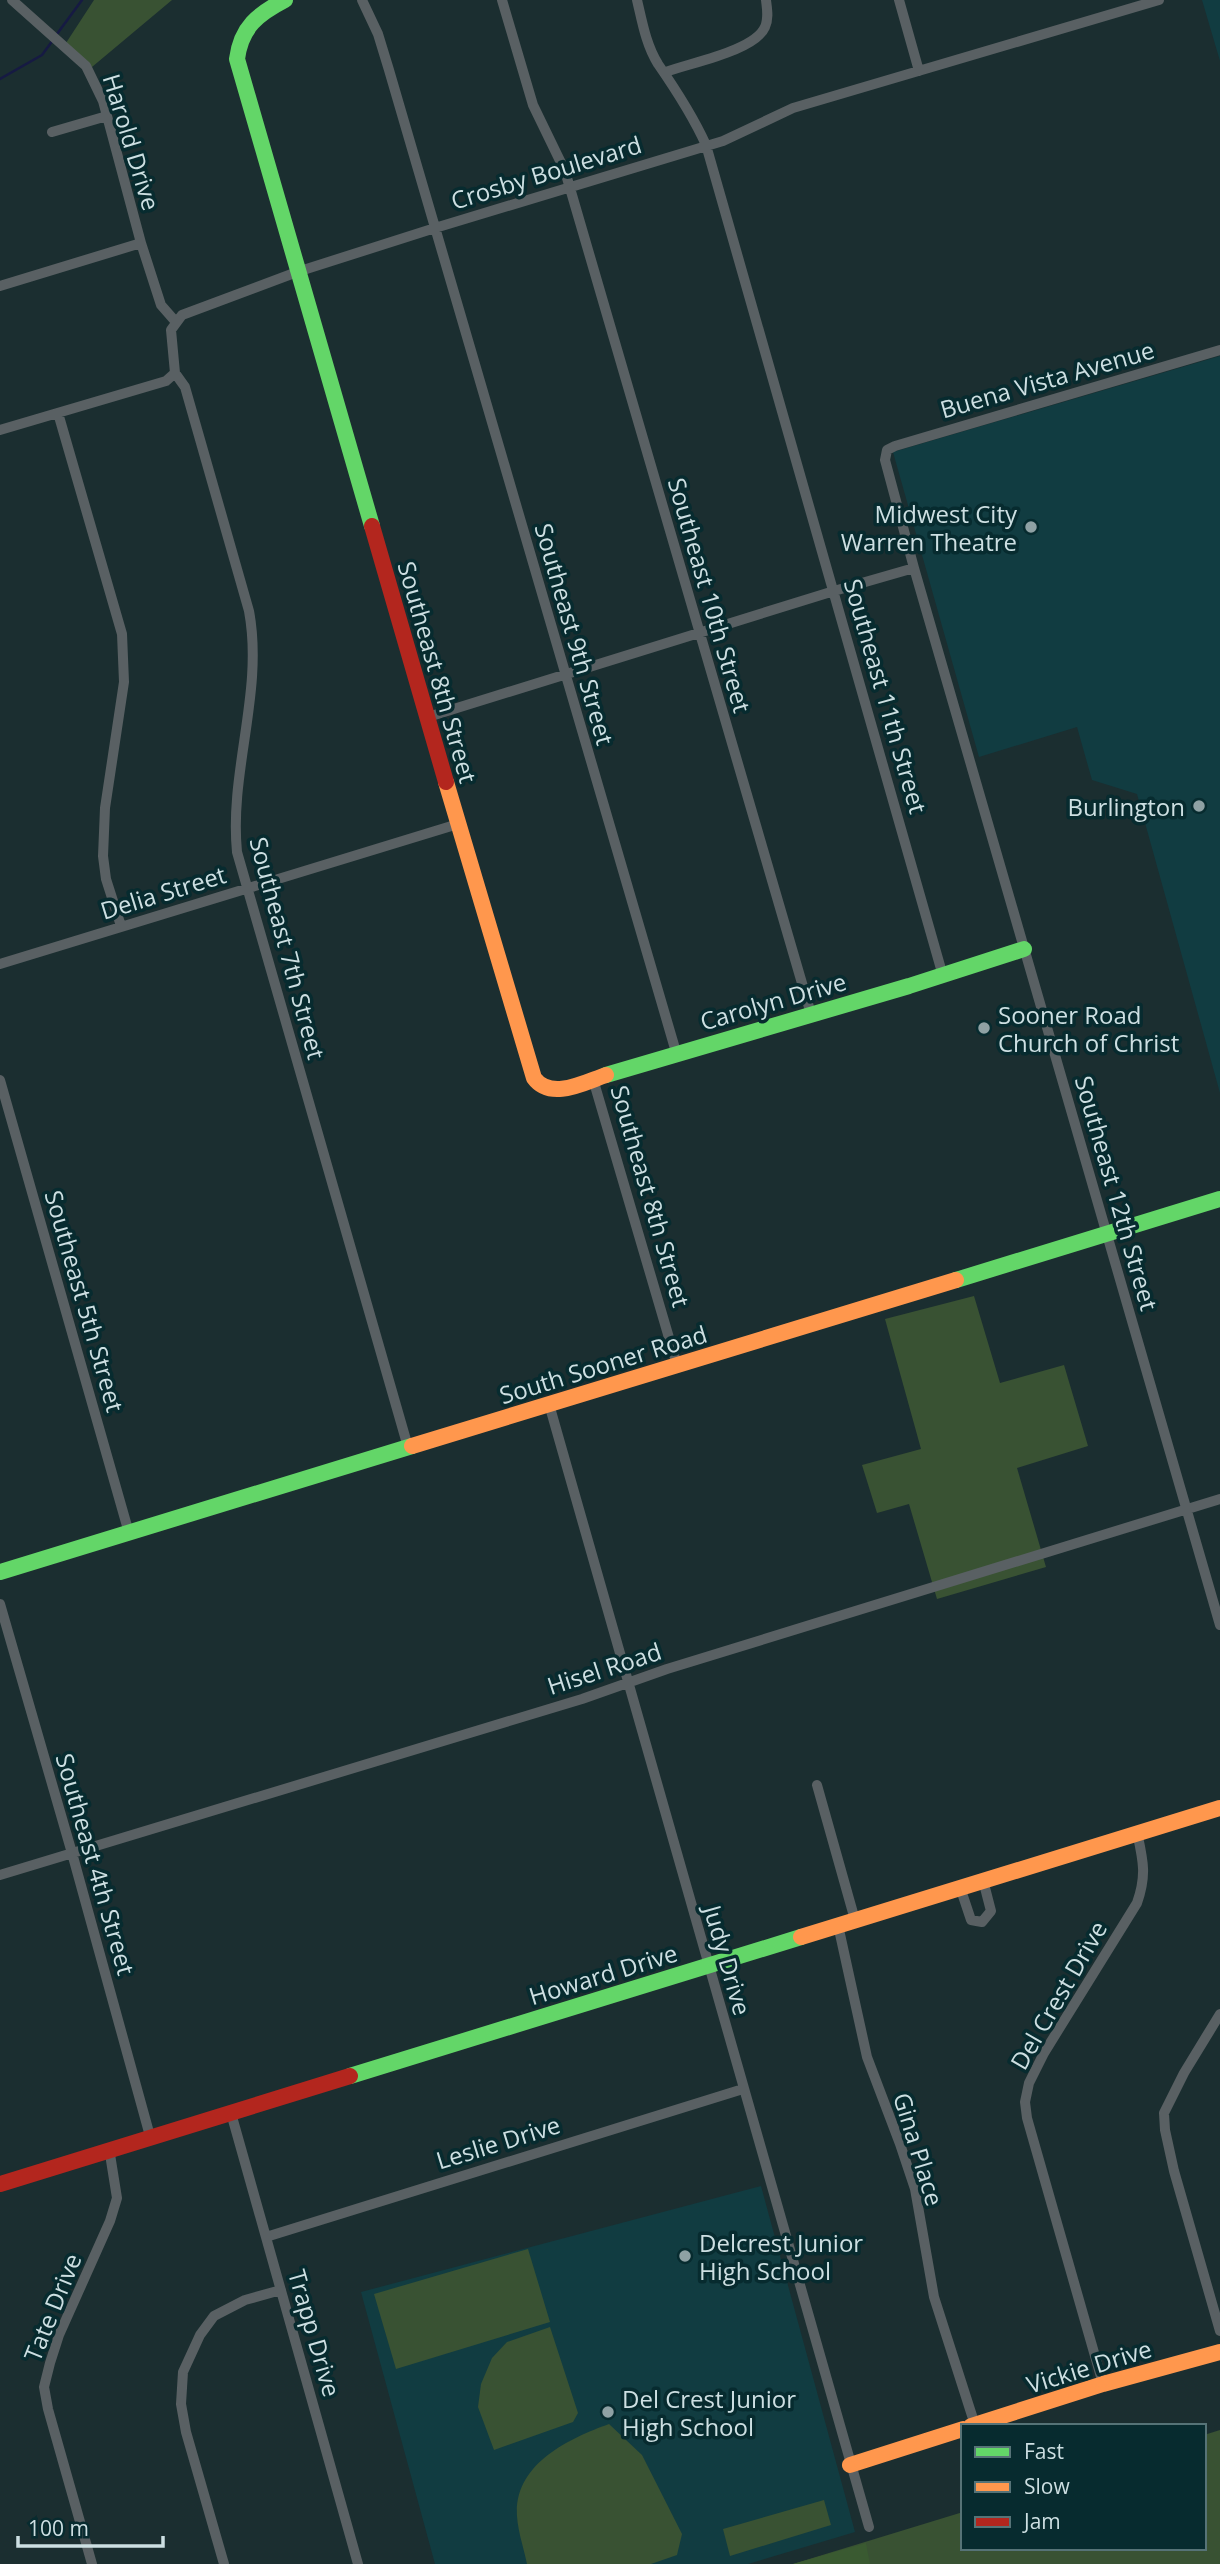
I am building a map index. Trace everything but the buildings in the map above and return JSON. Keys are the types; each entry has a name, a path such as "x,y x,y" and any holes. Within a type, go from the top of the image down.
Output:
{"street":[{"name":"Harold Drive","path":"12,0 86,66 95,82 161,305 176,321"},
{"name":"Southeast 8th Street","path":"285,0 255,16 238,42 237,59 528,1067 536,1084"},
{"name":"Southeast 9th Street","path":"362,0 385,58 676,1052"},
{"name":"Southeast 10th Street","path":"502,0 533,105 565,171 811,1014"},
{"name":"Southeast 11th Street","path":"637,0 648,42 658,63 692,114 706,145 943,976"},
{"path":"666,72 755,40 765,29 768,15 766,0"},
{"path":"899,0 919,71"},
{"name":"Crosby Boulevard","path":"176,321 182,315 297,272 741,133 777,113 1159,0"},
{"path":"52,132 107,116"},
{"path":"0,286 141,243"},
{"path":"0,430 166,381 175,373 176,363 170,340 176,321"},
{"name":"Buena Vista Avenue","path":"887,450 1220,350"},
{"name":"Southeast 7th Street","path":"175,373 185,387 253,633 252,683 235,808 237,852 408,1447"},
{"path":"58,413 122,634 124,682 106,808 103,856 106,879 121,926"},
{"name":"Southeast 12th Street","path":"887,450 885,460 888,477 1220,1625"},
{"path":"428,717 914,568"},
{"name":"Delia Street","path":"0,964 458,824"},
{"name":"Carolyn Drive","path":"536,1084 546,1090 562,1089 676,1052 943,976 1024,948"},
{"name":"Southeast 8th Street","path":"593,1079 677,1365"},
{"name":"Southeast 5th Street","path":"0,1080 129,1533"},
{"name":"South Sooner Road","path":"0,1572 1220,1199"},
{"name":"Judy Drive","path":"549,1404 869,2528"},
{"name":"Hisel Road","path":"0,1875 1220,1499"},
{"name":"Southeast 4th Street","path":"0,1604 150,2136"},
{"path":"817,1785 855,1920"},
{"name":"Howard Drive","path":"0,2185 109,2148 231,2113 1220,1808"},
{"name":"Del Crest Drive","path":"1103,2384 1027,2118 1026,2102 1029,2083 1044,2053 1137,1903 1143,1885 1144,1867 1137,1832"},
{"path":"960,1887 971,1920 982,1922 991,1911 984,1880"},
{"name":"Gina Place","path":"838,1925 867,2057 915,2189 934,2297 969,2424"},
{"path":"1220,2014 1184,2073 1164,2113 1174,2171 1220,2331"},
{"name":"Leslie Drive","path":"266,2237 743,2089"},
{"name":"Trapp Drive","path":"231,2113 358,2564"},
{"name":"Tate Drive","path":"92,2564 44,2387 59,2335 110,2221 117,2197 109,2148"},
{"path":"224,2564 186,2432 181,2404 183,2372 200,2335 214,2316 245,2300 281,2290"},
{"name":"Vickie Drive","path":"976,2424 1103,2384 1220,2352"},
{"name":"Vickie Drive","path":"850,2465 961,2429"}],"shaded area":[{"path":"1202,0 1220,0 1220,61"},
{"path":"1220,356 1220,1093 1137,794 1092,780 1077,727 979,757 893,452"},
{"name":"Del Crest Junior High School","path":"761,2186 855,2532 748,2564 435,2564 361,2292"}],"green space":[{"path":"94,0 172,0 92,67 66,43"},
{"path":"974,1296 1000,1383 1064,1365 1088,1446 1017,1468 1046,1567 937,1599 909,1504 877,1513 862,1465 921,1449 885,1319"},
{"path":"528,2249 550,2322 396,2369 374,2294"},
{"path":"550,2327 578,2413 573,2422 494,2450 478,2407 481,2384 492,2358 507,2342"},
{"path":"609,2424 642,2455 682,2534 677,2555 651,2564 527,2564 517,2516 518,2498 524,2482 546,2456 577,2437"},
{"path":"1220,2430 1220,2564 793,2564 961,2513 961,2550 1206,2550 1206,2434"},
{"path":"824,2500 831,2525 730,2556 723,2529"},
{"path":"866,2543 870,2564 793,2564"}],"waterway":[{"path":"57,34 82,0"},
{"path":"0,79 42,55 53,40"}],"traffic: fast":[{"path":"285,0 252,23 242,38 237,59 372,526"},
{"path":"606,1075 909,986 1024,949"},
{"path":"956,1280 1220,1199"},
{"path":"0,1572 412,1446"},
{"path":"350,2076 801,1937"}],"traffic: slow":[{"path":"446,782 534,1078 541,1085 559,1089 606,1075"},
{"path":"412,1446 956,1280"},
{"path":"801,1937 1220,1808"},
{"path":"977,2424 1103,2384 1220,2352"},
{"path":"850,2465 961,2430"}],"traffic: jam":[{"path":"372,526 446,782"},
{"path":"0,2184 350,2076"}],"place":[{"name":"Midwest City Warren Theatre","path":"1031,527"},
{"name":"Burlington","path":"1199,806"},
{"name":"Sooner Road Church of Christ","path":"984,1028"},
{"name":"Delcrest Junior High School","path":"685,2256"},
{"name":"Del Crest Junior High School","path":"608,2412"}]}
